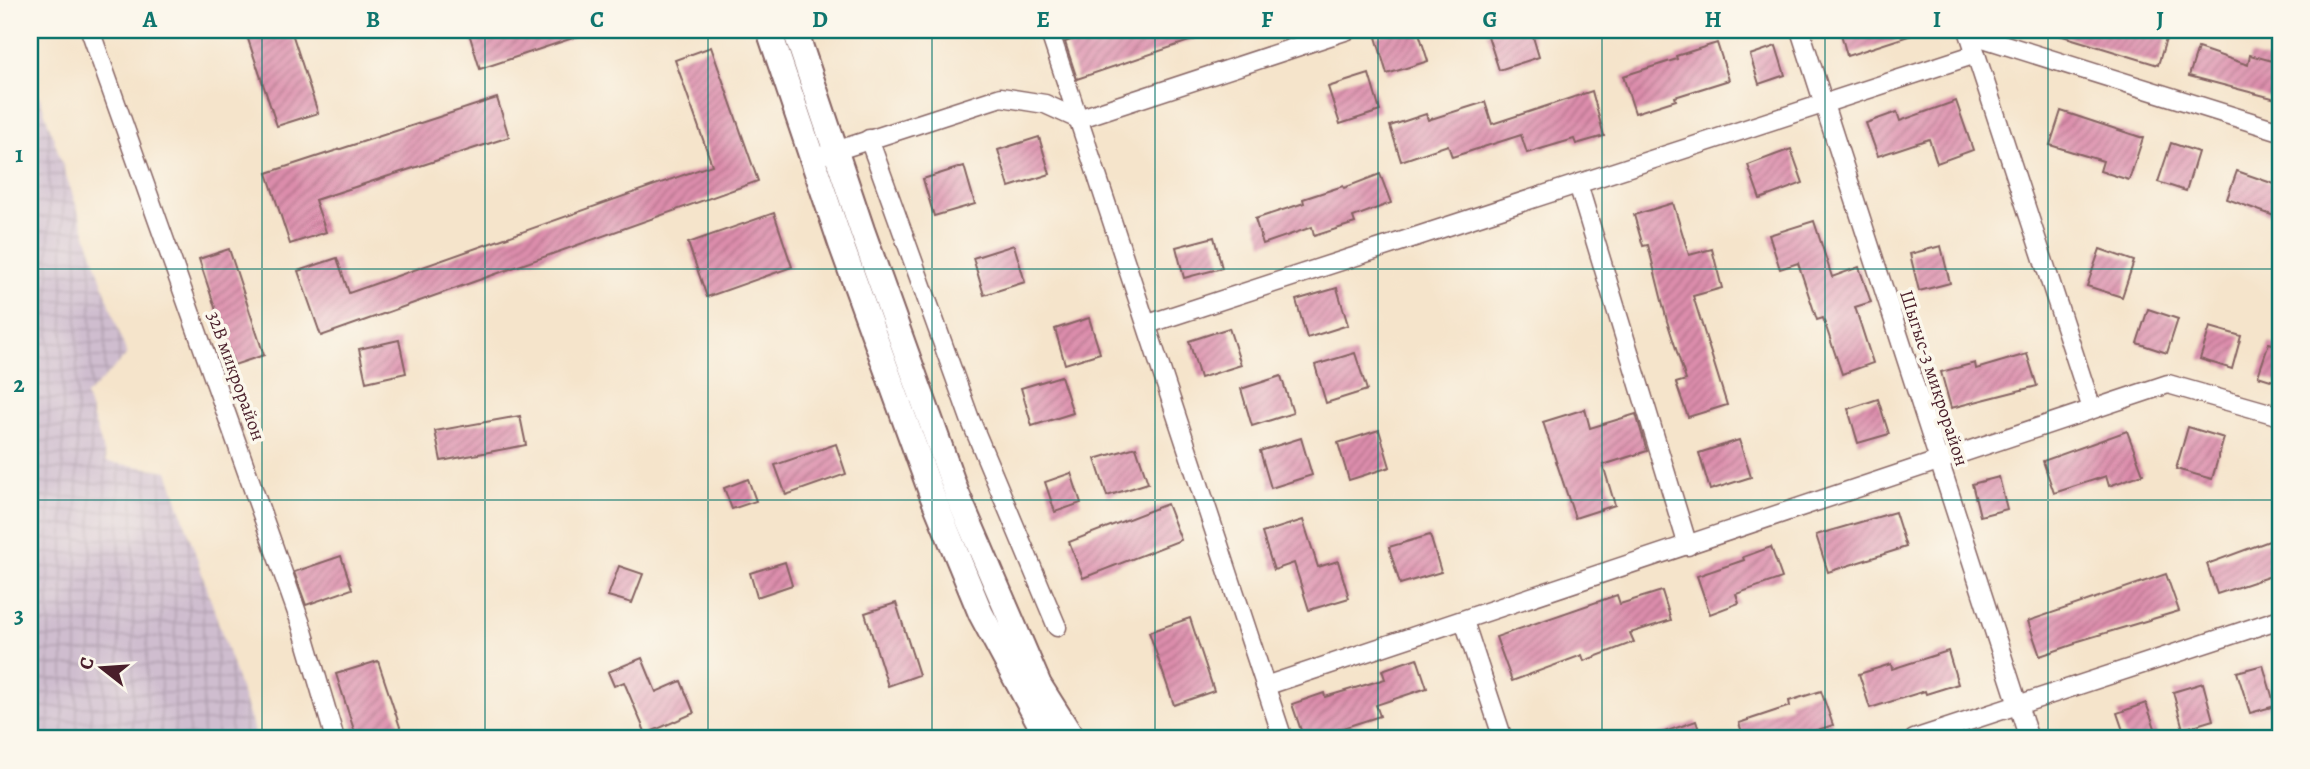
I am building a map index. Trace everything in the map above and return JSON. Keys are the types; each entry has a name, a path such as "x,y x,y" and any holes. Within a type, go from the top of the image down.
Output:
{"main road":[{"path":"769,30 824,155 957,494 1039,685 1073,739"},
{"path":"795,30 824,155 932,495 981,614 1048,739"}],"street":[{"name":"32В микрорайон","path":"90,30 302,624 335,739"},
{"path":"1049,30 1283,739"},
{"path":"824,155 1001,97 1045,104 1078,119 1348,30"},
{"name":"Шыгыс-3 микрорайон","path":"1800,30 2029,739"},
{"path":"1969,32 2092,409"},
{"path":"1969,32 2280,131"},
{"path":"1148,324 1976,54"},
{"path":"869,139 970,418 1057,628"},
{"path":"1578,184 1688,546"},
{"path":"1265,686 2168,384 2280,416"},
{"path":"1914,739 2280,619"},
{"path":"1464,621 1503,739"}],"shaded area":[{"path":"30,69 127,355 86,396 107,462 168,471 257,739 30,739"}],"building":[{"path":"245,30 291,30 318,113 277,126"},
{"path":"468,30 590,30 591,32 480,69"},
{"path":"1100,30 1216,32 1077,79 1065,42"},
{"path":"1399,30 1418,30 1428,61 1387,74 1376,37"},
{"path":"1496,30 1531,30 1539,57 1499,70 1487,33"},
{"path":"1840,30 1924,30 1924,31 1847,56"},
{"path":"2054,30 2146,30 2167,36 2158,65 2053,33"},
{"path":"1717,43 1729,80 1635,113 1623,76"},
{"path":"1776,46 1785,75 1759,84 1750,55"},
{"path":"711,47 758,181 321,336 298,271 337,258 349,293 712,165 675,60"},
{"path":"2198,48 2248,65 2250,55 2280,63 2276,99 2189,76"},
{"path":"1369,74 1380,111 1340,124 1328,87"},
{"path":"1592,91 1604,136 1576,144 1574,139 1527,153 1521,135 1452,157 1448,145 1401,161 1390,126 1426,114 1428,120 1485,102 1492,124"},
{"path":"497,98 509,137 315,200 326,232 290,244 267,173"},
{"path":"1956,101 1973,150 1937,163 1929,139 1878,156 1866,123 1897,112 1900,121"},
{"path":"2061,111 2143,138 2129,180 2100,171 2103,161 2050,145"},
{"path":"1039,137 1050,174 1009,187 998,150"},
{"path":"2171,143 2198,152 2186,191 2158,182"},
{"path":"1791,149 1803,183 1760,199 1748,165"},
{"path":"964,166 975,204 934,216 923,179"},
{"path":"2237,171 2280,186 2280,218 2227,199"},
{"path":"1380,174 1391,203 1353,217 1355,223 1314,236 1312,227 1263,244 1255,219 1304,203 1303,199 1343,186 1344,188"},
{"path":"1673,203 1689,255 1712,249 1722,288 1693,296 1727,405 1688,417 1676,383 1686,380 1667,321 1648,245 1643,246 1634,215"},
{"path":"774,213 792,267 707,297 688,243"},
{"path":"1814,221 1832,277 1859,267 1871,302 1855,307 1873,363 1842,374 1823,318 1817,320 1798,263 1780,269 1769,235"},
{"path":"1214,237 1222,268 1184,278 1176,247"},
{"path":"1014,245 1025,282 984,295 973,258"},
{"path":"1941,246 1950,283 1919,291 1910,254"},
{"path":"229,249 264,355 234,365 199,259"},
{"path":"2100,249 2134,261 2122,297 2087,286"},
{"path":"1337,288 1348,325 1307,338 1296,300"},
{"path":"2148,309 2178,319 2167,353 2137,343"},
{"path":"1089,318 1100,353 1065,364 1055,329"},
{"path":"2210,327 2241,336 2232,369 2200,359"},
{"path":"1229,328 1241,365 1200,378 1189,341"},
{"path":"399,340 406,373 366,382 359,349"},
{"path":"2269,343 2280,346 2280,383 2258,376"},
{"path":"1355,353 1367,390 1326,403 1315,365"},
{"path":"2027,354 2037,386 1951,408 1941,372 1975,363 1976,369"},
{"path":"1061,376 1073,413 1032,426 1021,388"},
{"path":"1281,376 1293,413 1252,426 1241,389"},
{"path":"1878,399 1889,434 1858,443 1848,409"},
{"path":"1585,409 1590,428 1636,414 1647,451 1603,465 1615,505 1575,518 1543,422"},
{"path":"520,416 526,445 441,461 435,431"},
{"path":"2188,427 2224,438 2212,479 2176,469"},
{"path":"1379,430 1390,467 1349,480 1338,443"},
{"path":"2127,431 2143,474 2109,486 2106,476 2054,493 2043,461"},
{"path":"1301,438 1312,475 1271,488 1260,451"},
{"path":"1739,440 1751,477 1710,490 1699,453"},
{"path":"836,444 846,474 786,495 775,465"},
{"path":"1136,447 1148,483 1107,496 1095,459"},
{"path":"1071,473 1081,503 1055,512 1045,482"},
{"path":"1999,477 2007,509 1980,516 1972,484"},
{"path":"748,479 756,501 732,509 724,488"},
{"path":"1167,504 1181,540 1083,578 1069,542"},
{"path":"1895,512 1906,547 1828,572 1816,535"},
{"path":"1303,520 1318,567 1338,561 1349,598 1309,610 1294,563 1274,570 1262,533"},
{"path":"1430,535 1441,572 1400,584 1389,547"},
{"path":"2280,537 2280,573 2217,594 2207,564"},
{"path":"1771,547 1782,578 1736,594 1739,603 1710,614 1697,576 1744,560 1743,557"},
{"path":"341,556 352,589 306,605 294,572"},
{"path":"785,562 792,585 757,597 750,573"},
{"path":"619,566 643,574 632,603 608,596"},
{"path":"2166,574 2179,611 2075,642 2040,656 2028,621"},
{"path":"1662,591 1671,620 1630,633 1634,642 1584,661 1582,655 1512,681 1496,637 1617,595 1620,604"},
{"path":"896,603 919,675 888,686 865,613"},
{"path":"1190,618 1214,691 1174,705 1149,632"},
{"path":"1948,651 1958,684 1870,708 1859,674 1891,664 1892,669"},
{"path":"642,658 656,692 681,681 694,713 646,734 624,682 614,686 608,672"},
{"path":"1417,658 1427,688 1376,705 1380,716 1315,739 1304,739 1292,704 1324,693 1325,697 1385,679 1382,670"},
{"path":"378,661 403,736 393,739 357,739 336,674"},
{"path":"2263,665 2275,706 2250,713 2237,672"},
{"path":"2203,683 2213,720 2183,729 2173,692"},
{"path":"1821,691 1833,725 1790,739 1744,739 1739,723 1790,706 1789,701"},
{"path":"2146,703 2159,739 2126,739 2117,713"},
{"path":"1696,721 1702,739 1650,739 1650,737"}]}
